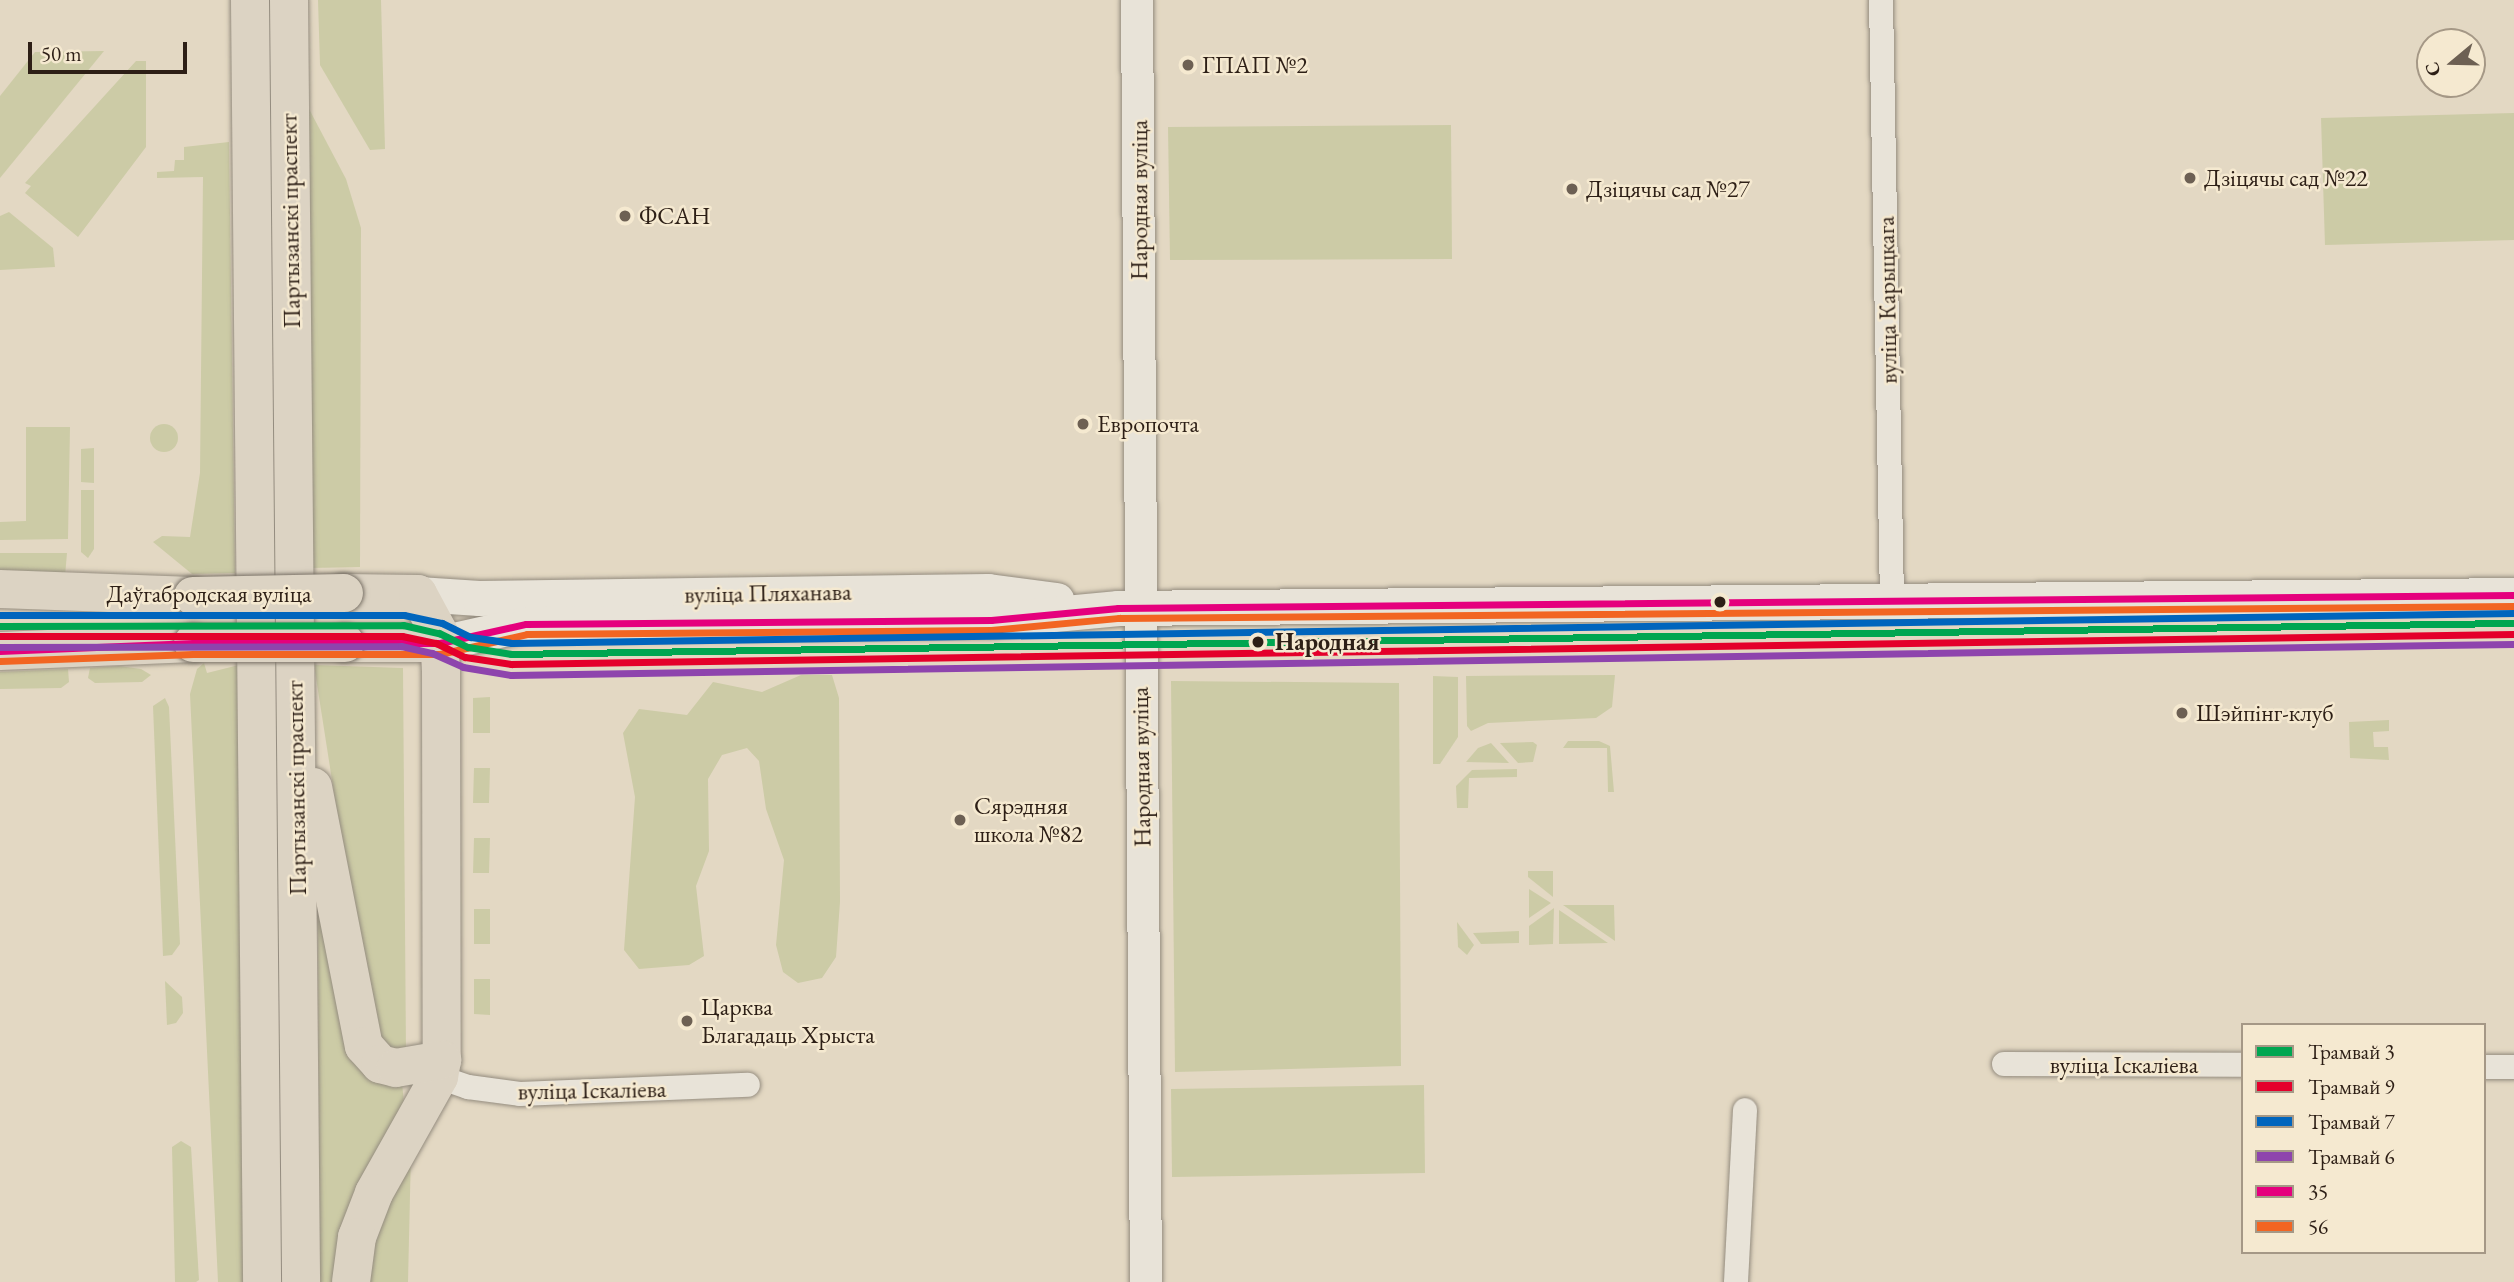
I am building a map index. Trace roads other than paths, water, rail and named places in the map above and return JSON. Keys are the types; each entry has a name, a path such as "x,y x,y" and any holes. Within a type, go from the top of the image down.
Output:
{"main road":[{"name":"Партызанскі праспект","path":"250,0 262,1282"},
{"name":"Партызанскі праспект","path":"289,0 301,1282"},
{"name":"Даўгабродская вуліца","path":"0,589 193,596 418,594"},
{"name":"вуліца Пляханава","path":"418,594 479,598 988,591 1129,608"},
{"path":"351,1282 357,1237 374,1193 440,1068 440,643 436,624 418,594"},
{"path":"153,595 185,643"},
{"name":"вуліца Пляханава","path":"440,643 526,624 991,620 1129,608 2514,595"},
{"name":"Даўгабродская вуліца","path":"0,651 185,643 440,643"},
{"path":"295,685 364,1046 380,1064 396,1068 440,1068"}],"street":[{"name":"Народная вуліца","path":"1137,0 1129,608 1146,1282"},
{"name":"вуліца Карыцкага","path":"1881,0 1892,601"},
{"name":"вуліца Іскаліева","path":"2004,1064 2241,1065"},
{"path":"2486,1067 2514,1067"},
{"name":"вуліца Іскаліева","path":"440,1068 468,1087 520,1094 748,1085"},
{"path":"1736,1282 1745,1110"}],"tram line":[{"name":"7","path":"0,615 404,615 442,623 471,637 512,643 2514,613"},
{"name":"3","path":"0,626 403,625 439,633 468,647 511,654 2514,623"},
{"name":"9","path":"0,636 402,636 436,643 465,657 511,664 2514,634"},
{"name":"6","path":"0,647 401,646 432,653 463,667 511,675 2514,644"}],"place":[{"name":"ГПАП №2","path":"1188,65"},
{"name":"Дзіцячы сад №22","path":"2190,178"},
{"name":"Дзіцячы сад №27","path":"1572,189"},
{"name":"ФСАН","path":"625,216"},
{"name":"Европочта","path":"1083,424"},
{"name":"Народная","path":"1258,642"},
{"name":"Шэйпінг-клуб","path":"2182,713"},
{"name":"Сярэдняя школа №82","path":"960,820"},
{"name":"Царква Благадаць Хрыста","path":"687,1021"}]}
